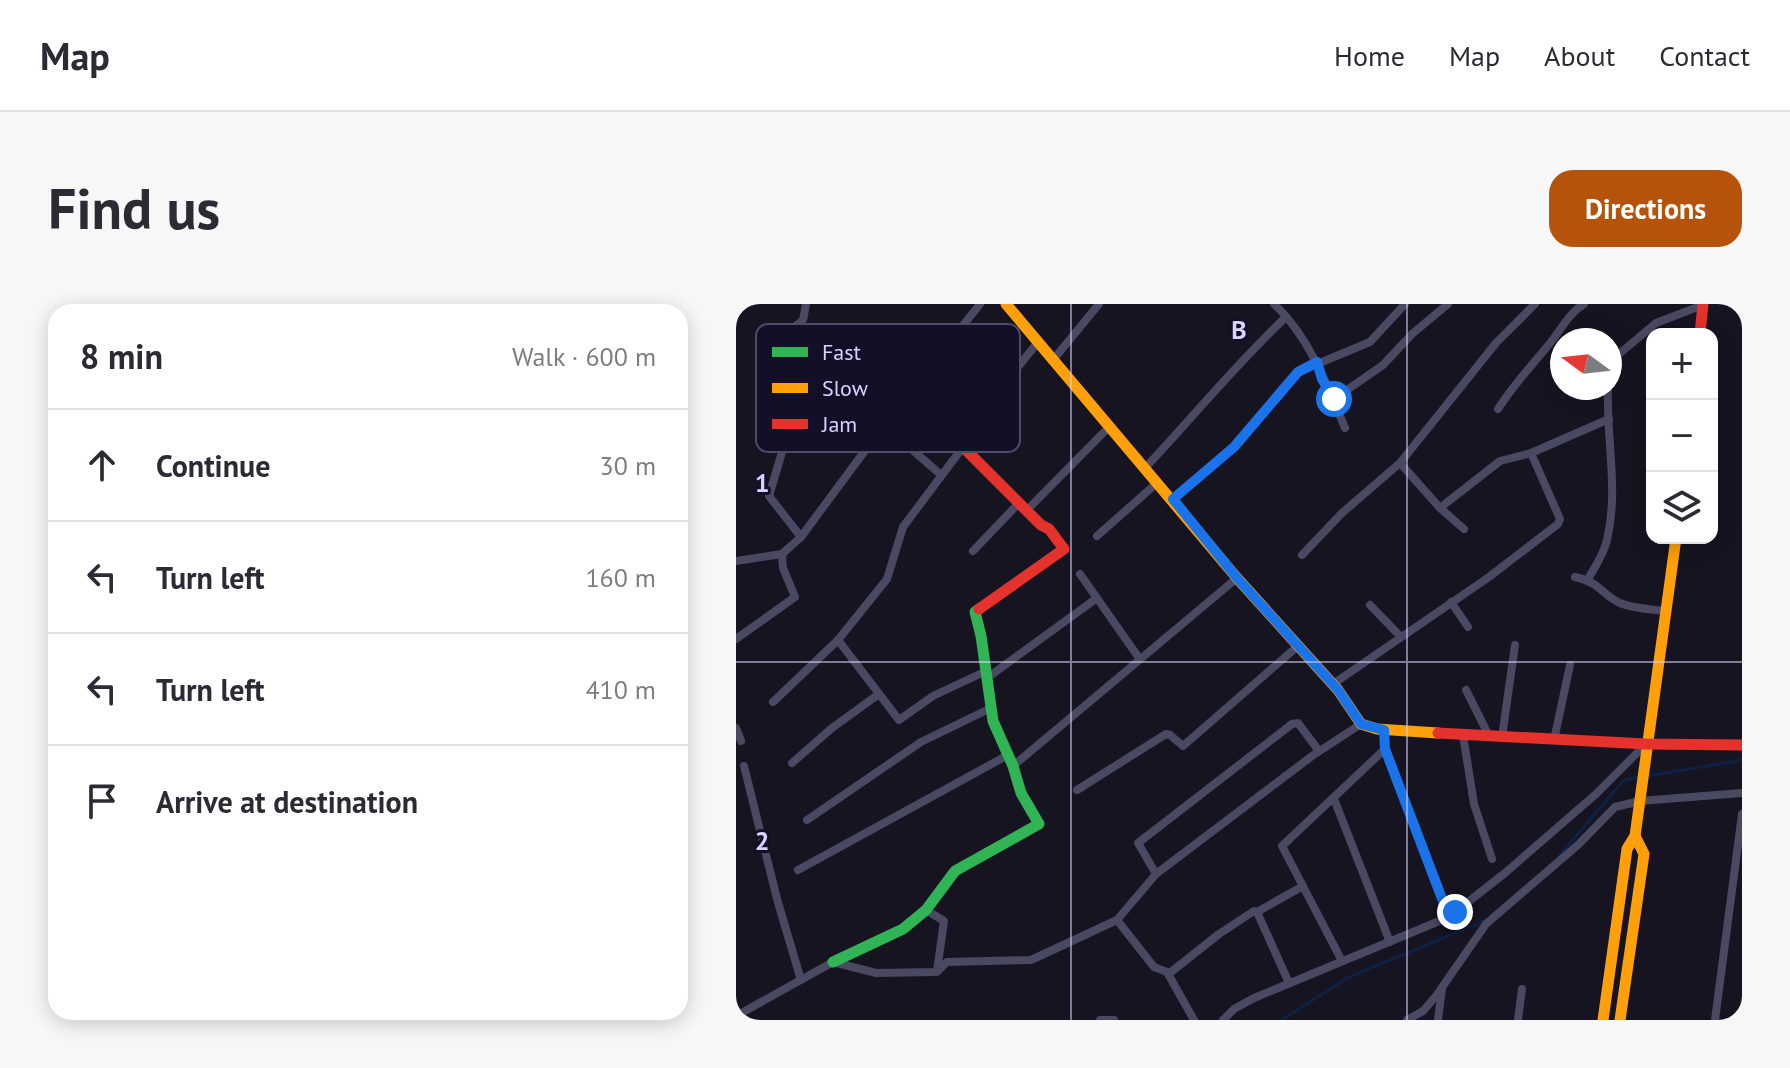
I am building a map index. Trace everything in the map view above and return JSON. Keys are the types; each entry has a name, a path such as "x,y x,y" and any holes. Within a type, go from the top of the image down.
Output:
{"street":[{"path":"798,324 803,320 806,304"},
{"path":"964,324 980,304"},
{"path":"1006,304 1237,578 1333,684 1361,724 1384,730 1554,740 1646,744 1741,741"},
{"path":"1053,360 1099,304"},
{"path":"1173,499 1234,447 1298,372 1370,342 1405,304"},
{"path":"1334,399 1383,365 1412,334 1448,304"},
{"path":"1302,555 1342,513 1400,463 1496,343 1535,304"},
{"path":"1562,304 1572,313"},
{"path":"1498,409 1516,381 1572,313 1584,304"},
{"path":"1622,351 1656,323 1703,305 1701,328"},
{"path":"1146,467 1205,405 1282,309 1317,362 1345,428"},
{"path":"1020,364 1038,342"},
{"path":"1588,579 1607,540 1614,473 1608,400"},
{"path":"1440,508 1500,461 1531,453 1609,419"},
{"path":"973,551 1110,426"},
{"path":"782,452 769,496 801,537"},
{"path":"736,561 782,554 801,537 864,452"},
{"path":"915,452 940,474"},
{"path":"773,702 838,640 887,579 903,527 959,452"},
{"path":"736,1016 833,962 903,929 926,910 955,871 1039,824 1021,793 1011,760 993,721 975,610 1064,549 1049,529 968,452"},
{"path":"1333,684 1558,524 1560,519 1531,453"},
{"path":"1400,463 1440,508 1464,529"},
{"path":"1097,536 1158,482"},
{"path":"1603,1020 1627,849 1635,836 1675,544"},
{"path":"736,639 795,597 783,568 782,554"},
{"path":"1080,574 1139,658"},
{"path":"1575,577 1588,579 1618,602 1665,611"},
{"path":"798,870 1011,760 1237,578"},
{"path":"838,640 899,720 933,696 986,674 1097,598"},
{"path":"1451,602 1468,627"},
{"path":"1370,605 1401,637"},
{"path":"1077,790 1166,734 1180,746 1187,744 1299,645"},
{"path":"1502,737 1515,645"},
{"path":"1554,740 1570,665"},
{"path":"1466,690 1489,736"},
{"path":"792,763 832,728 879,694"},
{"path":"807,820 921,742 991,708"},
{"path":"1156,874 1138,843 1292,724 1298,723 1319,751"},
{"path":"833,962 876,973 937,972 947,962 1031,960 1117,920 1156,874 1319,751 1361,724"},
{"path":"736,728 741,741"},
{"path":"1384,730 1385,749 1449,917"},
{"path":"1463,735 1474,804 1492,859"},
{"path":"1223,1020 1234,1009 1289,983 1449,917 1596,794 1646,744"},
{"path":"1342,961 1282,846 1385,749"},
{"path":"744,766 773,886 801,980"},
{"path":"1407,1020 1423,1011 1486,924 1579,844 1615,807 1640,801 1742,793"},
{"path":"1334,799 1390,942"},
{"path":"1715,1020 1742,814"},
{"path":"1620,1020 1644,854 1635,836"},
{"path":"1117,920 1154,967 1171,972 1251,912 1257,912 1303,886"},
{"path":"926,910 944,921 937,972"},
{"path":"1257,912 1289,983"},
{"path":"1167,972 1193,1020"},
{"path":"1438,1020 1443,985"},
{"path":"1518,1020 1522,989"},
{"path":"1100,1020 1114,1020"}],"waterway":[{"path":"1647,776 1742,760"},
{"path":"1559,856 1624,780 1640,777"},
{"path":"1282,1020 1347,978 1484,921"}],"traffic: fast":[{"path":"833,962 903,929 926,910 955,871 1039,824 1021,793 993,721 975,612 979,609"}],"traffic: slow":[{"path":"1006,304 1237,578 1338,690 1361,724 1377,729 1438,733"},
{"path":"1603,1020 1627,849 1635,836 1675,544"},
{"path":"1620,1020 1644,854 1635,836"}],"traffic: jam":[{"path":"1701,328 1703,304"},
{"path":"968,452 1041,525 1049,529 1064,549 979,609"},
{"path":"1438,733 1646,744 1742,745"}],"route":[{"path":"1334,399 1322,379 1317,362 1298,372 1234,447 1173,499 1237,578 1338,690 1361,724 1384,730 1385,749 1449,917 1455,912"}]}
